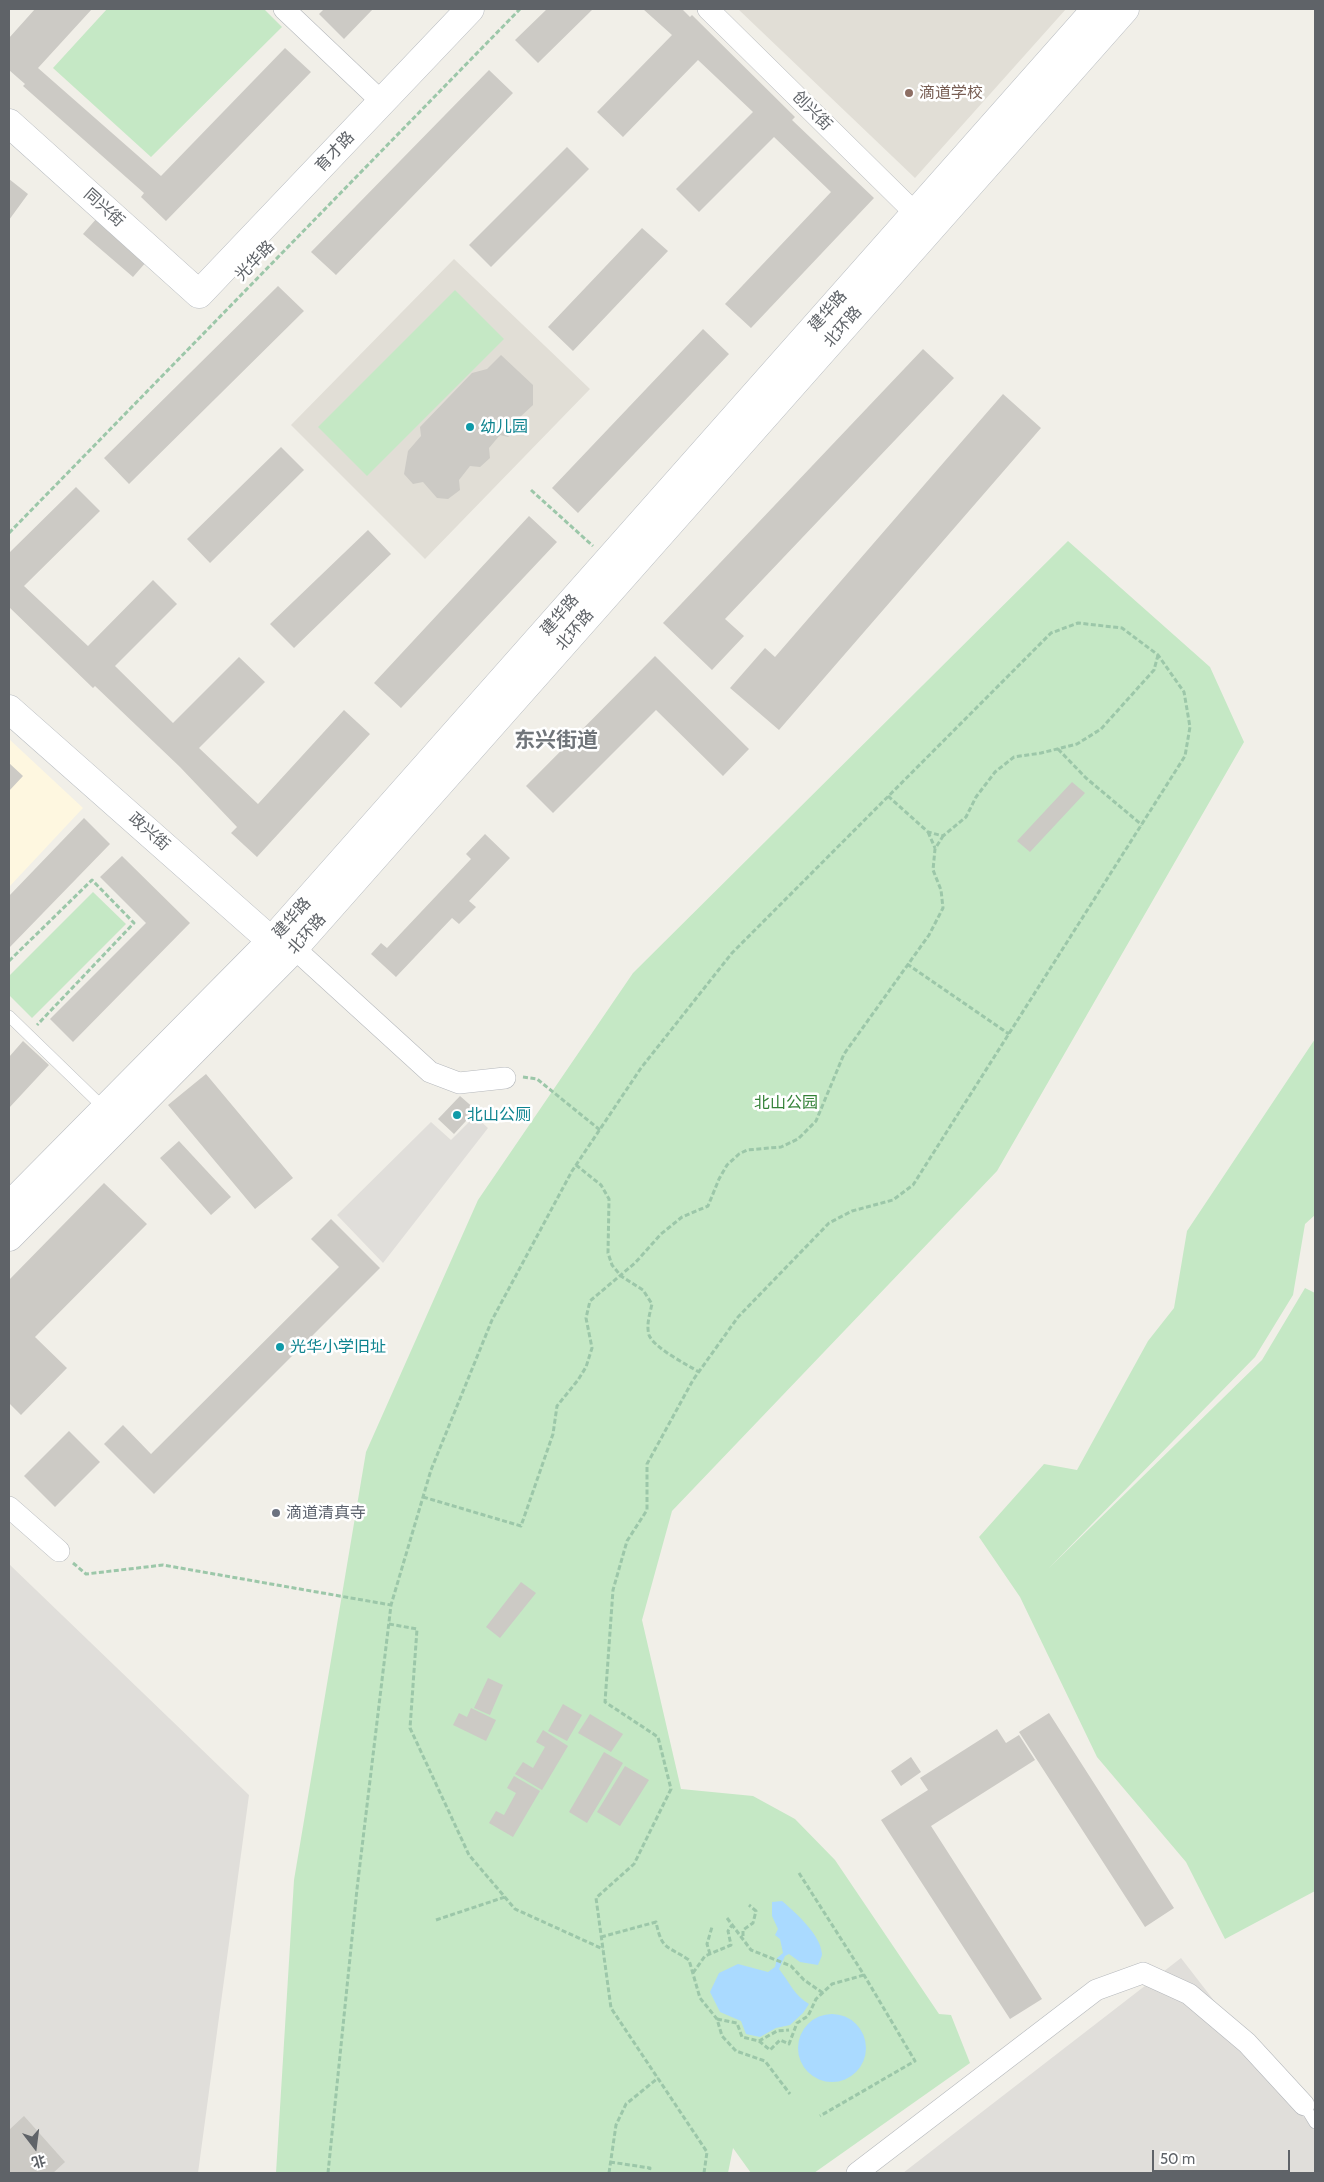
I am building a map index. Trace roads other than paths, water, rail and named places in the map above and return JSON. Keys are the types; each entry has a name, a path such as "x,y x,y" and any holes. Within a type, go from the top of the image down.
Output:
{"street":[{"path":"284,9 382,102"},
{"name":"育才路","path":"199,294 470,9"},
{"name":"创兴街","path":"708,9 915,213"},
{"name":"建华路","path":"9,1206 105,1109 285,948 608,560 1096,9"},
{"name":"北环路","path":"9,1237 285,948 1125,9"},
{"name":"同兴街","path":"9,123 199,294"},
{"name":"政兴街","path":"9,709 285,948"},
{"path":"285,948 430,1072 459,1083 504,1078"},
{"path":"9,1507 59,1551"},
{"path":"857,2173 1096,1990 1143,1973 1189,1994 1247,2042 1304,2105"}],"lane":[{"path":"9,1016 105,1109"},
{"path":"1304,2105 1315,2123"}],"water":[{"path":"782,1901 813,1932 821,1947 822,1955 818,1965 800,1962 789,1954 785,1956 779,1969 796,1993 809,2004 803,2013 790,2025 776,2028 760,2037 746,2034 741,2021 720,2012 710,1992 719,1973 738,1964 768,1972 775,1967 777,1958 783,1953 780,1939 775,1935 778,1929 772,1916 772,1902"},
{"path":"832,2014 845,2017 856,2024 863,2035 866,2048 863,2061 856,2072 845,2079 832,2082 819,2079 808,2072 801,2061 798,2048 801,2035 808,2024 819,2017"}],"place":[{"name":"滴道学校","path":"909,93"},
{"name":"幼儿园","path":"470,427"},
{"name":"北山公厕","path":"457,1115"},
{"name":"光华小学旧址","path":"280,1347"},
{"name":"滴道清真寺","path":"276,1513"}],"district":[{"name":"东兴街道","path":"556,741"}],"park label":[{"name":"北山公园","path":"786,1103"}]}
